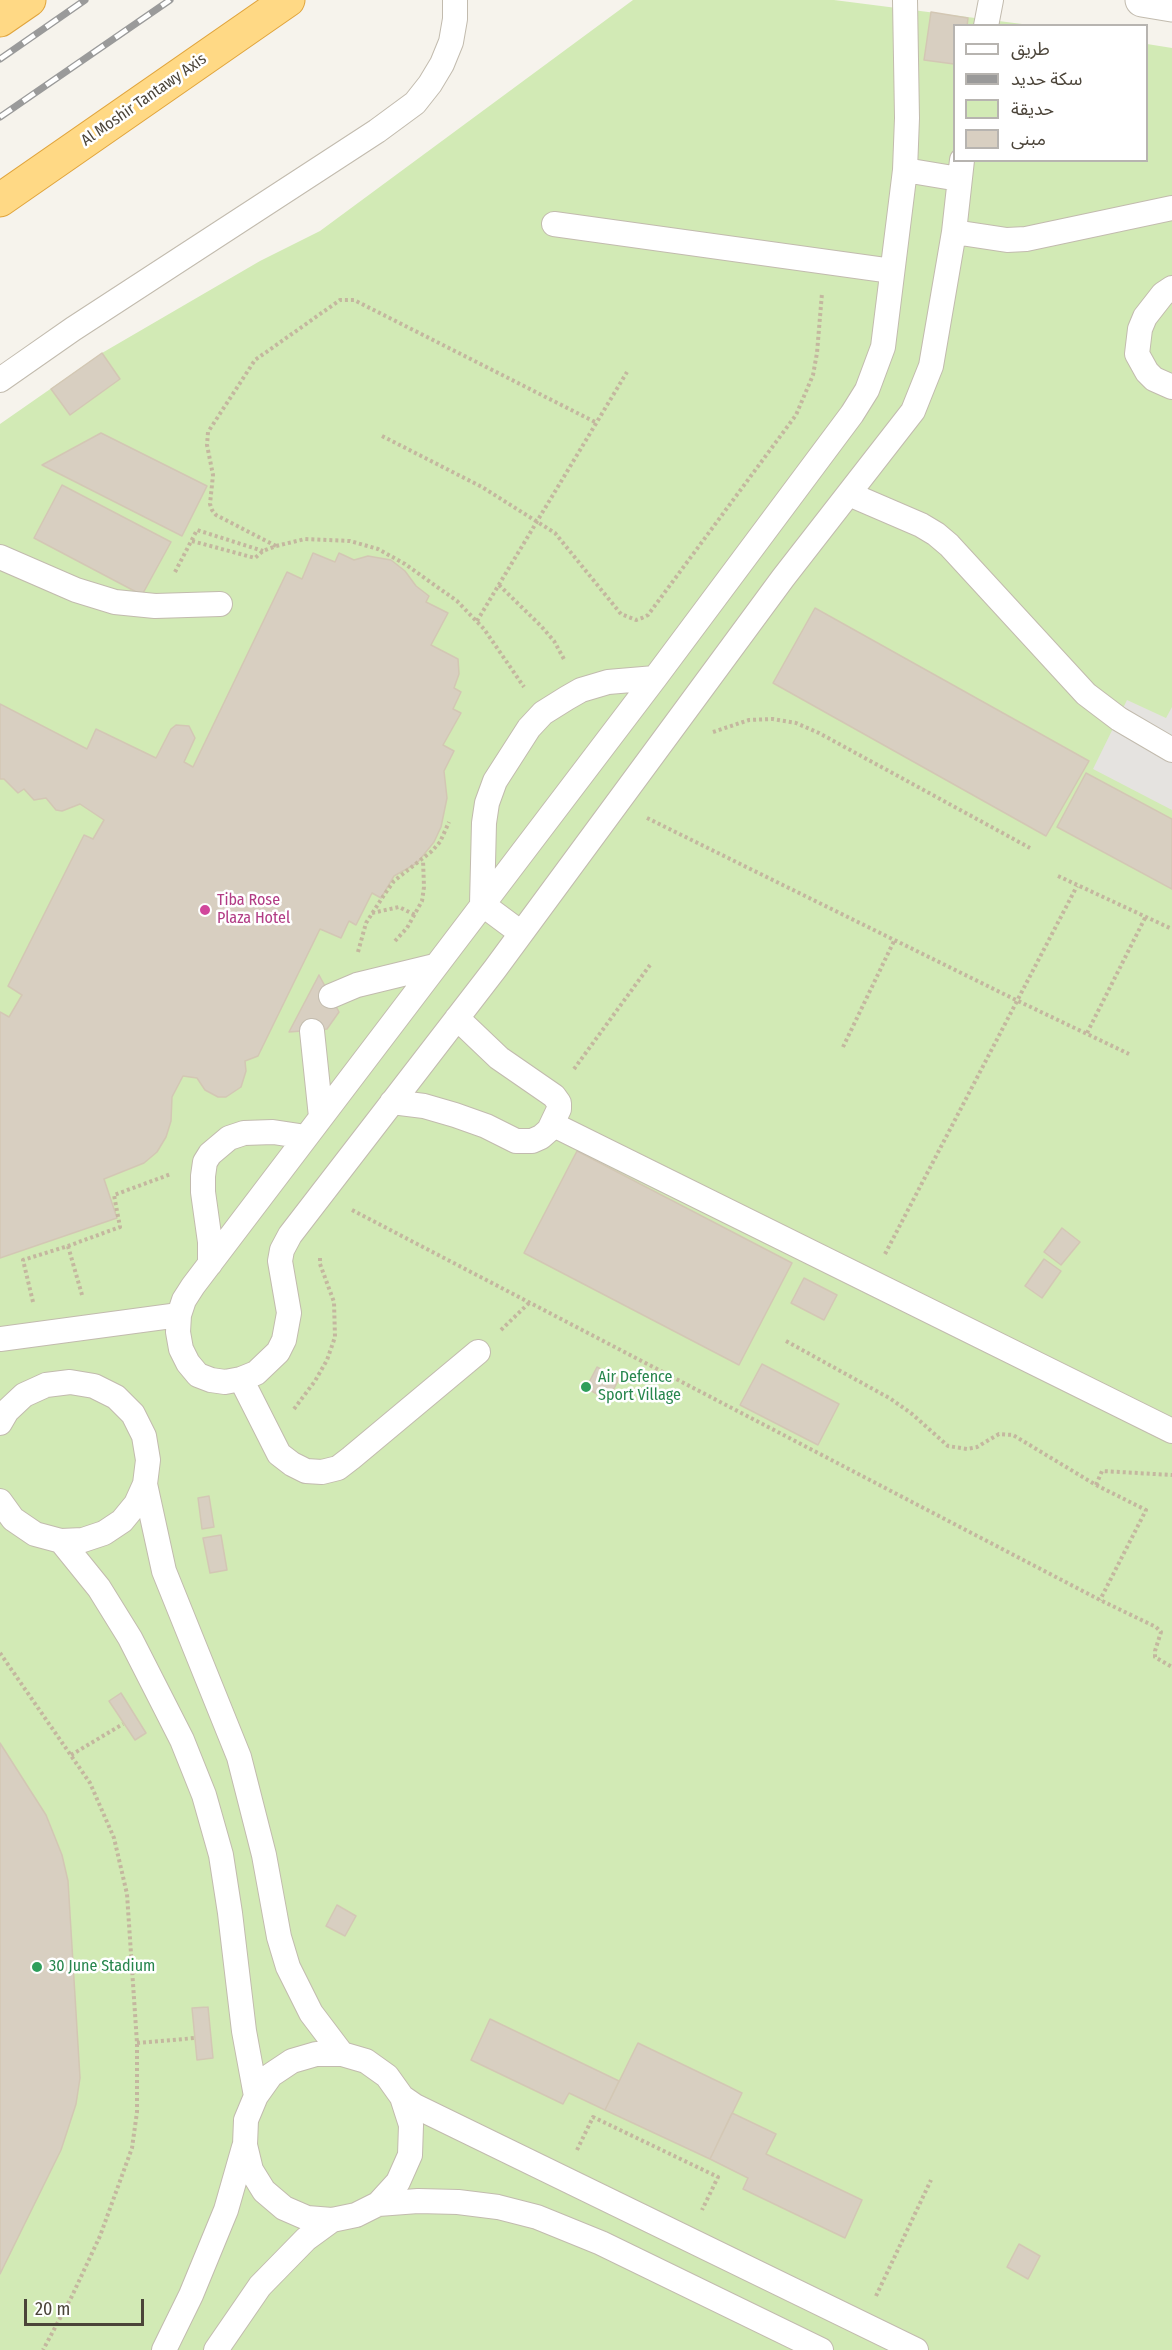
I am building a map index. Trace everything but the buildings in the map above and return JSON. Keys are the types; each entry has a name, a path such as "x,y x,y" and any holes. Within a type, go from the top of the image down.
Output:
{"highway":[{"path":"0,20 29,0"},
{"name":"Al Moshir Tantawy Axis","path":"0,200 288,0"}],"street":[{"path":"1142,0 1172,4"}],"lane":[{"path":"0,380 73,329 406,110 430,84 442,64 451,42 455,19 455,0"},
{"path":"905,0 907,118 905,170 883,347 867,390 852,414 655,678 184,1300 179,1315 178,1332 181,1349 188,1363 198,1375 225,1382 242,1379 256,1373 278,1352 284,1340 289,1313 280,1261 282,1250 290,1235 521,933 783,578 903,426 921,394 931,366 954,232 961,170 905,170"},
{"path":"986,24 992,0"},
{"path":"954,232 1007,240 1026,239 1172,207"},
{"path":"554,224 892,271"},
{"path":"1172,288 1163,294 1145,317 1140,329 1137,354 1147,372 1154,379 1172,387"},
{"path":"849,494 921,525 936,534 949,545 1086,694 1119,719 1172,750"},
{"path":"0,557 95,597 115,602 156,606 220,604"},
{"path":"482,904 483,835 487,803 495,781 511,753 543,713 581,690 618,680 655,678"},
{"path":"482,904 521,933"},
{"path":"331,996 358,974 435,966"},
{"path":"392,1102 455,1115 486,1126 516,1141 532,1141 541,1137 552,1124 559,1109 559,1103 554,1096 499,1058 457,1018"},
{"path":"312,1030 321,1117"},
{"path":"552,1124 1172,1431"},
{"path":"210,1264 210,1242 202,1176 205,1162 217,1147 229,1138 244,1133 273,1132 306,1137"},
{"path":"0,1339 179,1315"},
{"path":"242,1379 279,1454 306,1471 322,1472 338,1468 478,1352"},
{"path":"0,1423 7,1411 24,1395 46,1385 70,1382 94,1386 116,1397 133,1414 144,1436 148,1460 145,1484 135,1504 122,1521 104,1533 83,1540 62,1541 35,1534 13,1519 0,1501"},
{"path":"0,1396 24,1395"},
{"path":"145,1484 164,1571 239,1756 264,1855 279,1937 288,1967 310,2013 342,2054"},
{"path":"62,1541 99,1588 130,1638 182,1740 204,1795 221,1855 244,2031 256,2096"},
{"path":"164,2350 191,2295 226,2210 245,2145 246,2120 256,2096 271,2075 292,2061 316,2054 342,2054 366,2061 387,2076 402,2097 411,2125 410,2155 398,2182 378,2204 356,2216 332,2220 307,2218 284,2208 264,2191 251,2170 245,2145"},
{"path":"402,2097 415,2106 915,2350"},
{"path":"378,2204 418,2200 458,2202 498,2207 537,2217 601,2243 821,2350"},
{"path":"216,2350 260,2286 306,2239 332,2220"}],"path":[{"path":"382,436 482,487 560,536 621,614 636,620 648,615 783,432 806,395 817,353 824,261"},
{"path":"276,546 216,515 212,510 210,504 213,475 207,445 208,432 255,360 340,300 354,300 597,423"},
{"path":"477,621 627,372"},
{"path":"156,606 197,530 263,551"},
{"path":"192,542 255,558 263,551 276,546 296,540 321,538 350,541 378,549 405,564 457,601 477,621 543,713"},
{"path":"499,585 554,641 581,690"},
{"path":"653,755 749,720 773,719 796,723 819,733 1030,848"},
{"path":"617,803 1129,1054"},
{"path":"358,974 362,932 372,913 394,881 423,860 440,842"},
{"path":"358,974 396,940 416,915 424,887 423,860"},
{"path":"1058,876 1172,929"},
{"path":"870,1281 1077,886"},
{"path":"372,913 399,907 416,915"},
{"path":"1087,1033 1146,916"},
{"path":"843,1047 895,939"},
{"path":"554,1096 650,965"},
{"path":"40,1335 23,1260 120,1227 114,1195 205,1162"},
{"path":"352,1210 1100,1600 1156,1627 1161,1632 1155,1657 1172,1667"},
{"path":"68,1246 92,1327"},
{"path":"478,1352 529,1303"},
{"path":"786,1341 891,1399 948,1446 967,1449 977,1447 992,1436 1006,1433 1020,1438 1096,1485 1146,1510 1100,1600"},
{"path":"1096,1485 1102,1471 1172,1475"},
{"path":"0,1653 90,1783 103,1810 122,1867 130,1922 137,2043 137,2112 132,2148 100,2236 43,2350"},
{"path":"71,1755 123,1724"},
{"path":"137,2043 195,2038"},
{"path":"564,2178 593,2117 604,2122 717,2177 688,2238"},
{"path":"862,2324 931,2180"}],"green space":[{"name":"Air Defence Sport Village","path":"633,0 834,0 1022,24 953,24 953,162 1148,162 1148,44 1172,48 1172,2350 0,2350 0,424 102,353 260,261 320,231"}],"shaded area":[{"path":"1127,700 1166,718 1172,707 1172,810 1093,769"}],"railway":[{"path":"0,59 85,0"},
{"path":"0,117 170,0"}],"place":[{"name":"Tiba Rose Plaza Hotel","path":"205,910"},
{"name":"Air Defence Sport Village","path":"586,1387"},
{"name":"30 June Stadium","path":"37,1967"}]}
